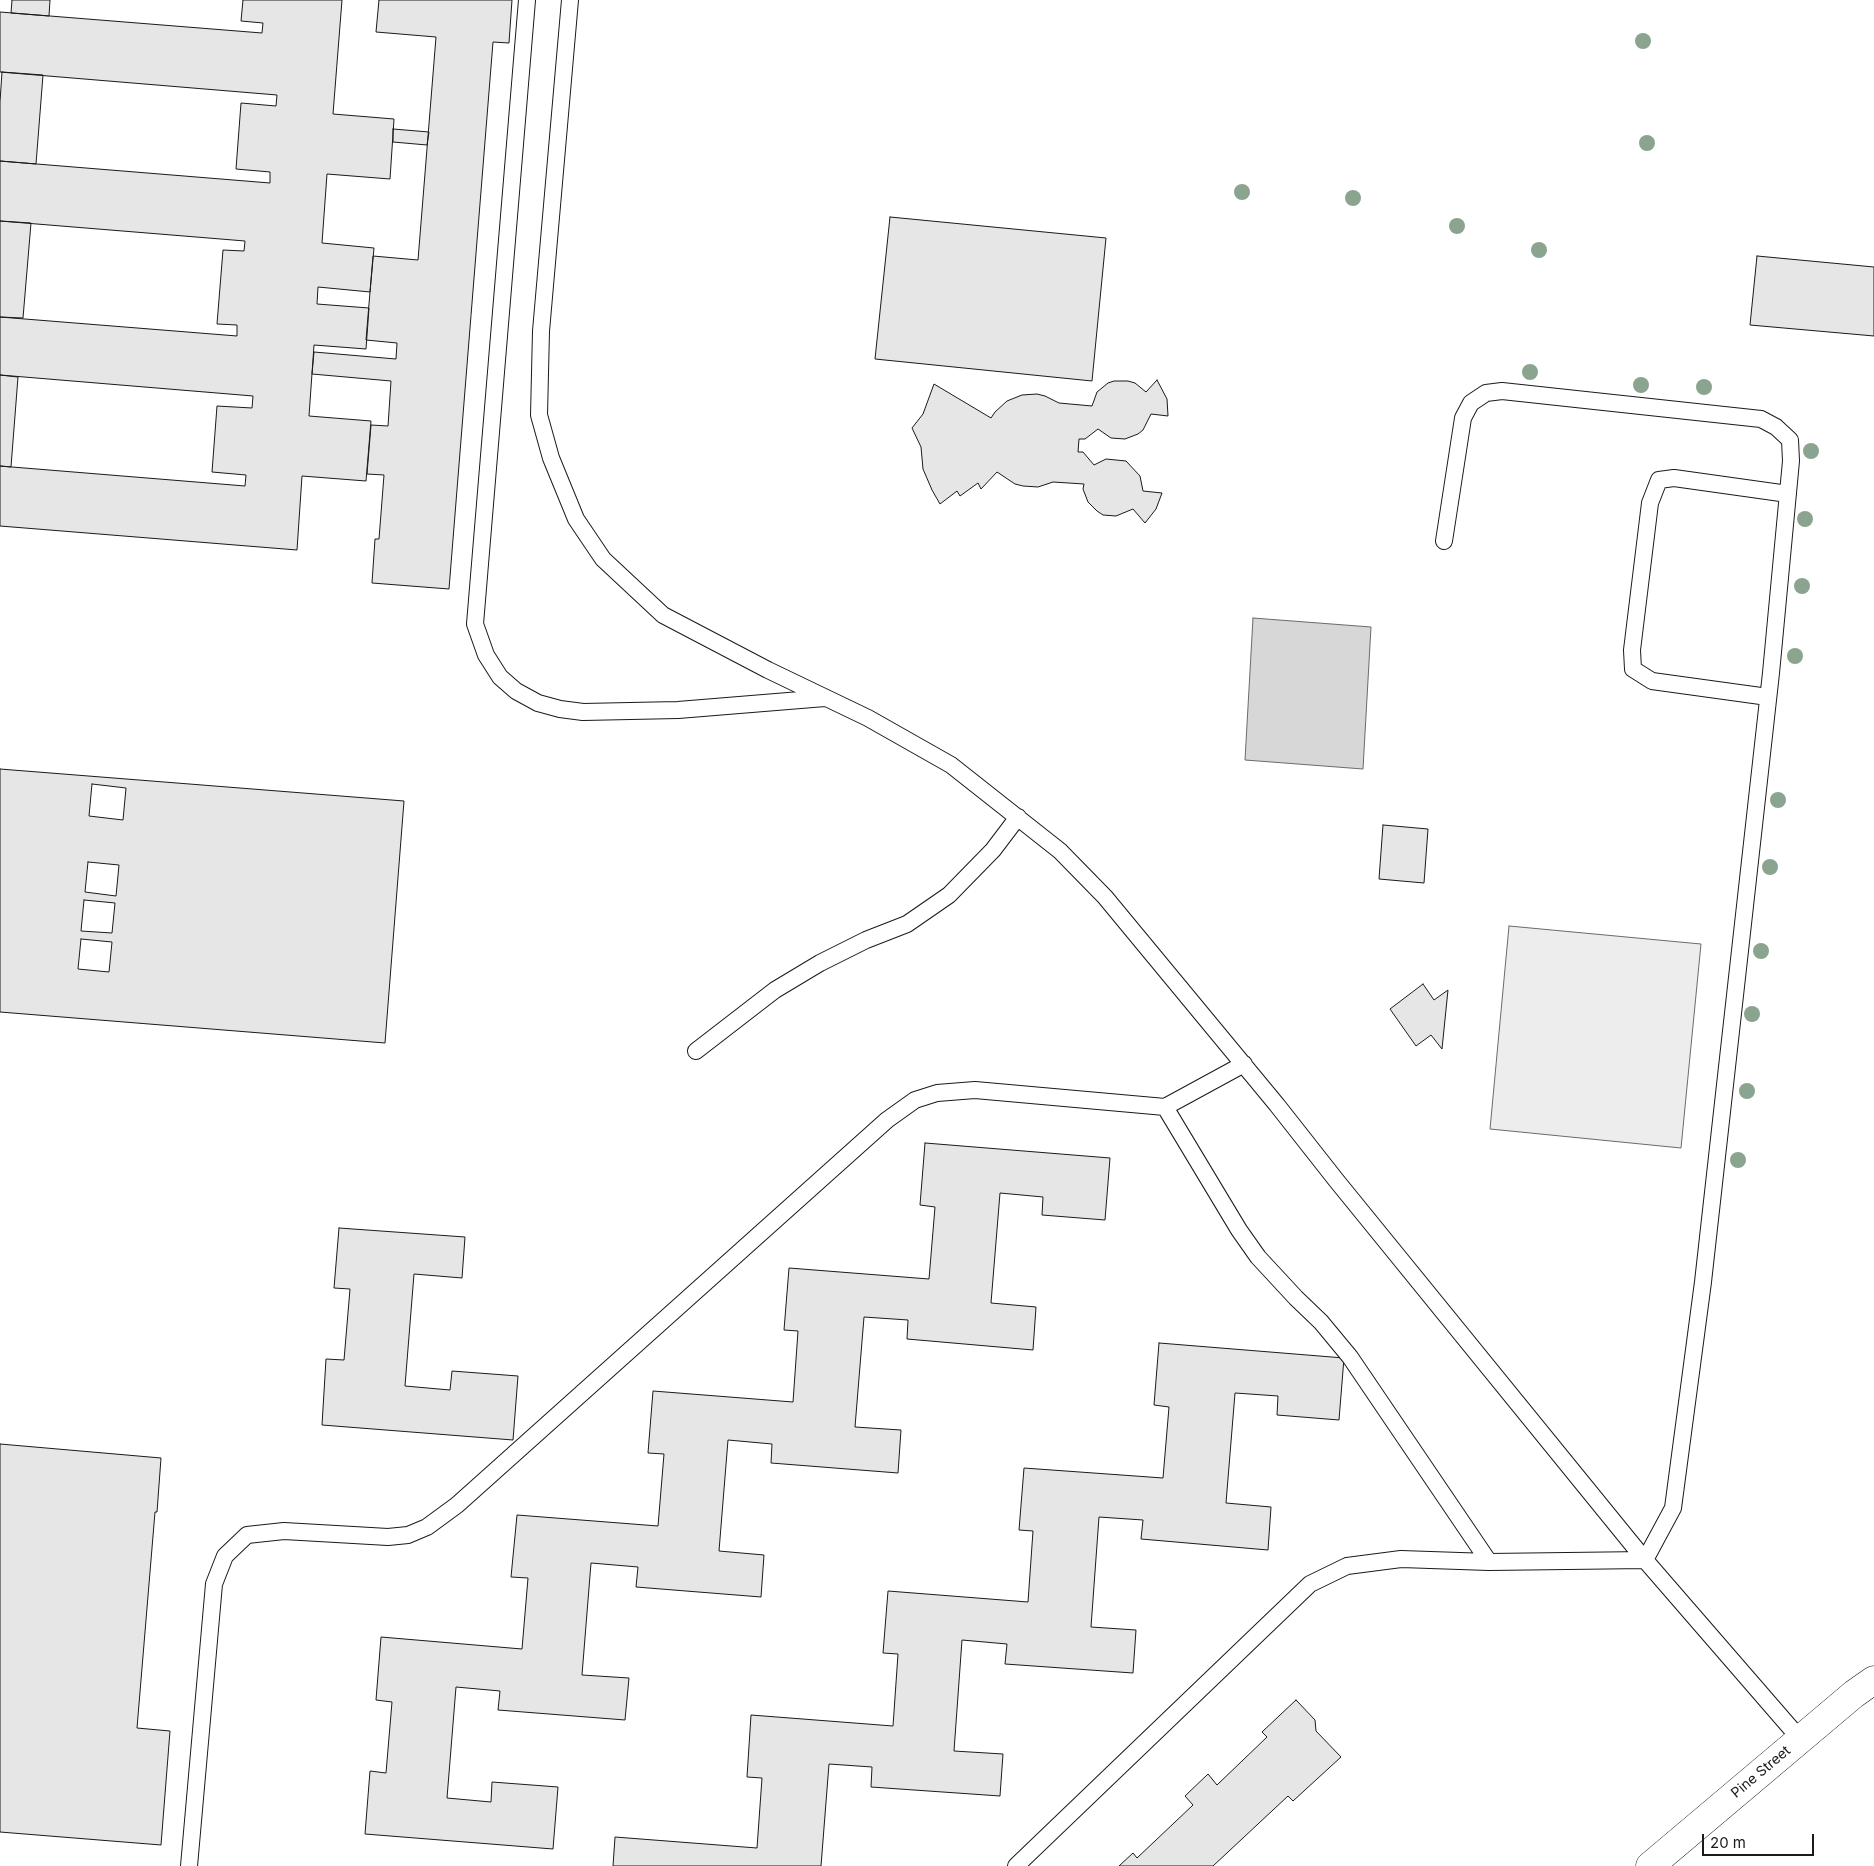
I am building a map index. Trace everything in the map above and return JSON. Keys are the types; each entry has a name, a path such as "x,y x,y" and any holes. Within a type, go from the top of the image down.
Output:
{"street":[{"name":"Pine Street","path":"1650,1866 1854,1694 1874,1680"}],"lane":[{"path":"527,0 475,624 486,655 500,677 516,691 538,703 560,709 583,712 678,710 827,698"},
{"path":"570,0 541,331 539,415 551,458 576,519 603,558 663,615 768,670 868,718 951,765 1060,851 1105,897 1244,1064 1645,1560 1800,1740"},
{"path":"1444,541 1463,418 1471,403 1486,393 1502,391 1761,419 1776,427 1790,440 1791,461 1768,697 1703,1282 1673,1508 1645,1560"},
{"path":"1768,697 1652,681 1633,669 1632,650 1650,503 1659,480 1674,478 1788,494"},
{"path":"696,1051 775,990 828,959 866,940 907,924 949,895 993,850 1018,817"},
{"path":"189,1866 214,1584 225,1556 247,1535 284,1531 388,1537 408,1535 427,1527 457,1505 887,1120 916,1100 937,1093 975,1090 1165,1107 1244,1064"},
{"path":"1165,1107 1239,1230 1258,1257 1321,1322 1350,1356 1490,1562"},
{"path":"1016,1866 1310,1584 1347,1566 1401,1558 1490,1562 1645,1560"}],"shaded area":[{"path":"1253,618 1371,627 1363,769 1245,760"},
{"path":"1509,926 1701,944 1681,1148 1490,1129"}],"building":[{"path":"12,0 50,0 49,16 11,13"},
{"path":"243,0 342,0 333,114 394,119 390,179 327,174 322,243 374,248 370,292 318,287 317,304 369,308 366,349 314,345 309,416 371,421 366,481 302,476 297,550 0,526 0,466 245,486 246,475 212,472 217,406 252,408 253,396 0,375 0,317 237,336 237,325 217,324 223,250 244,251 245,241 0,221 0,161 270,183 270,172 236,169 241,103 276,106 277,95 0,72 0,12 262,33 263,23 241,21"},
{"path":"379,0 512,0 509,43 493,42 449,589 372,583 375,539 379,539 384,475 367,474 371,425 388,426 391,381 312,374 314,352 396,359 397,343 366,340 373,256 418,260 436,37 376,32"},
{"path":"2,72 43,75 36,164 0,161"},
{"path":"393,129 429,132 427,145 393,142"},
{"path":"890,217 1106,238 1092,381 875,359"},
{"path":"0,221 31,223 23,318 0,317"},
{"path":"1757,256 1874,267 1874,336 1750,325"},
{"path":"0,375 18,377 11,467 0,466"},
{"path":"1157,380 1167,399 1168,416 1151,414 1143,430 1125,439 1111,438 1098,429 1085,439 1079,439 1078,452 1083,452 1094,465 1106,459 1126,461 1140,476 1143,491 1162,493 1156,509 1145,523 1133,509 1116,516 1103,515 1088,502 1083,489 1084,484 1053,482 1038,487 1023,486 1015,484 997,472 981,489 978,483 960,496 957,491 940,504 932,490 923,469 921,447 912,428 923,414 934,384 991,418 1007,401 1022,395 1037,394 1059,403 1092,406 1097,392 1108,383 1128,381 1135,383 1146,392"},
{"path":"0,769 404,801 385,1043 0,1012","holes":["92,784 126,788 123,820 89,816","88,862 119,865 116,896 85,892","84,900 115,903 112,933 81,931","81,939 112,942 109,972 78,969"]},
{"path":"1383,825 1428,829 1424,883 1379,879"},
{"path":"1423,984 1434,1000 1448,990 1442,1049 1431,1035 1416,1046 1390,1009"},
{"path":"925,1143 1110,1158 1105,1220 1042,1215 1043,1197 1000,1193 991,1303 1036,1307 1033,1350 907,1339 908,1320 864,1317 855,1427 901,1430 898,1473 771,1463 772,1444 728,1440 719,1551 764,1555 761,1597 636,1587 638,1567 591,1563 582,1675 629,1678 625,1720 498,1710 500,1691 456,1687 447,1798 491,1802 492,1782 558,1787 553,1849 365,1834 370,1771 386,1773 392,1702 376,1700 381,1637 522,1649 528,1578 511,1577 517,1515 658,1526 664,1454 648,1453 653,1391 793,1402 798,1331 784,1330 789,1268 929,1279 935,1207 920,1205"},
{"path":"339,1228 465,1237 462,1278 414,1274 405,1386 450,1390 452,1371 518,1376 513,1440 322,1425 326,1359 344,1360 350,1289 334,1288"},
{"path":"1159,1343 1344,1358 1339,1420 1277,1415 1278,1396 1235,1393 1226,1503 1271,1507 1268,1550 1141,1539 1143,1520 1099,1517 1091,1627 1136,1630 1133,1673 1005,1664 1007,1644 962,1640 954,1751 1003,1754 1000,1796 871,1787 872,1767 829,1764 821,1866 613,1866 615,1837 757,1848 762,1778 747,1777 751,1715 893,1726 898,1654 883,1653 888,1591 1028,1602 1033,1531 1019,1530 1024,1468 1163,1478 1169,1407 1154,1405"},
{"path":"0,1444 161,1458 137,1728 170,1731 161,1845 0,1832"},
{"path":"1296,1700 1315,1720 1316,1731 1341,1757 1293,1801 1288,1796 1213,1866 1119,1866 1133,1853 1137,1858 1193,1805 1185,1796 1208,1774 1217,1785 1267,1737 1262,1732"}]}
